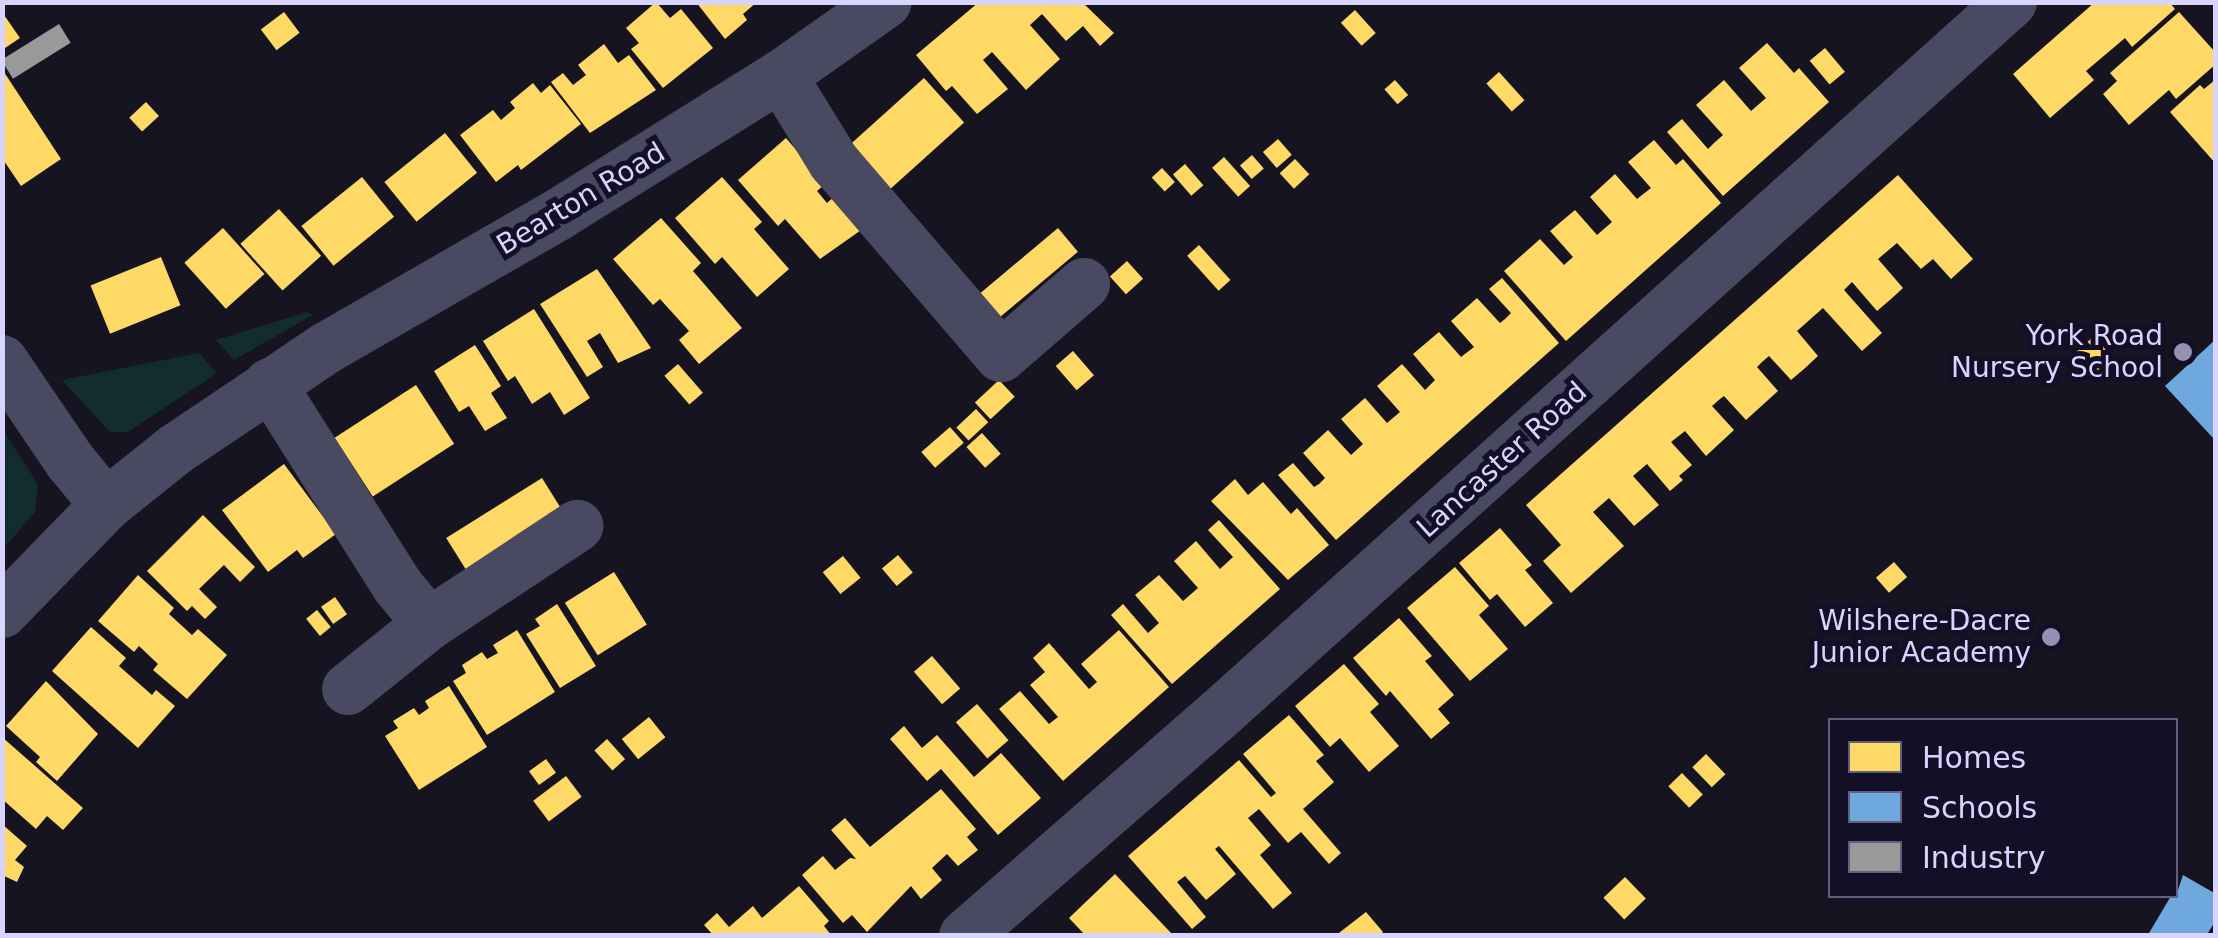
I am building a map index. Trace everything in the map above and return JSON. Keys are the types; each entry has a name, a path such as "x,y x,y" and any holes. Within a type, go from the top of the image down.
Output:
{"street":[{"name":"Bearton Road","path":"2,612 106,505 270,384 559,214 781,76 886,2"},
{"name":"Lancaster Road","path":"988,928 1225,709 2011,2"},
{"path":"781,76 834,162 1001,356 1084,284"},
{"path":"2,361 70,461 106,505"},
{"path":"270,384 396,585 429,624"},
{"path":"348,689 429,624 578,526"}],"green space":[{"path":"307,312 313,315 234,360 216,340"},
{"path":"199,353 217,373 128,432 110,432 62,380"},
{"path":"3,430 38,484 35,512 3,549"}],"building: Homes":[{"path":"656,2 670,18 681,9 713,48 663,88 631,49 639,43 626,28"},
{"path":"696,2 757,2 743,14 747,20 725,39"},
{"path":"979,2 1082,2 1114,33 1100,46 1083,26 1066,41 1042,14 1030,25 1060,59 1026,90 992,52 983,60 1008,89 977,114 952,86 946,91 916,55"},
{"path":"2095,2 2169,2 2175,9 2132,47 2125,38 2086,71 2094,80 2050,118 2013,74"},
{"path":"1355,10 1376,33 1362,46 1341,23"},
{"path":"2,12 20,38 2,50"},
{"path":"284,12 300,33 276,50 261,29"},
{"path":"2179,12 2216,53 2216,64 2176,99 2169,90 2129,125 2103,94 2117,81 2110,73"},
{"path":"1767,43 1794,73 1799,68 1829,102 1723,196 1667,132 1682,119 1708,149 1723,135 1696,105 1724,80 1751,111 1766,98 1739,68"},
{"path":"604,44 618,63 629,55 656,90 590,133 551,82 563,73 573,85 586,75 578,65"},
{"path":"1825,48 1845,72 1830,85 1810,61"},
{"path":"2,69 61,159 21,186 2,158"},
{"path":"1499,72 1524,100 1512,112 1486,83"},
{"path":"924,78 964,123 884,195 844,150"},
{"path":"2216,79 2216,164 2170,112 2200,85 2204,89"},
{"path":"1395,80 1408,95 1398,104 1384,89"},
{"path":"533,83 541,93 550,85 581,124 521,170 518,165 496,182 460,135 493,110 501,120 515,108 510,102"},
{"path":"146,102 159,116 142,132 129,118"},
{"path":"445,133 477,173 416,222 384,182"},
{"path":"786,138 825,184 817,191 827,203 836,195 864,228 820,259 785,219 778,226 738,180"},
{"path":"1278,139 1292,155 1277,168 1263,152"},
{"path":"1654,140 1676,165 1683,159 1721,203 1566,341 1504,271 1540,239 1564,265 1573,257 1550,231 1575,210 1597,235 1612,222 1590,197 1615,174 1637,199 1651,188 1628,162"},
{"path":"1252,155 1264,169 1252,179 1240,165"},
{"path":"1224,157 1250,186 1238,197 1212,168"},
{"path":"1295,159 1309,174 1294,189 1280,173"},
{"path":"1185,164 1203,185 1191,196 1173,174"},
{"path":"1162,168 1175,182 1165,191 1152,178"},
{"path":"1898,175 1973,259 1951,279 1933,259 1921,269 1897,243 1878,259 1903,288 1891,299 1877,311 1852,282 1844,290 1882,333 1862,351 1823,308 1797,331 1818,356 1804,369 1791,380 1769,356 1762,362 1757,367 1778,391 1746,420 1724,396 1712,406 1734,430 1706,456 1685,431 1671,442 1692,465 1679,476 1683,480 1670,491 1647,464 1633,476 1659,505 1634,526 1609,498 1593,512 1624,546 1571,593 1543,561 1561,545 1526,505"},
{"path":"362,177 394,217 333,266 301,226"},
{"path":"722,177 762,222 754,229 789,269 757,297 722,257 715,264 675,218"},
{"path":"279,209 321,256 283,291 240,244"},
{"path":"661,218 701,263 693,271 742,328 699,364 679,340 689,331 660,299 653,305 613,259"},
{"path":"223,228 264,274 226,309 184,263"},
{"path":"1058,228 1078,252 991,325 971,301"},
{"path":"1199,245 1230,280 1219,291 1187,256"},
{"path":"161,257 180,305 110,334 91,285"},
{"path":"1127,261 1143,279 1126,294 1110,276"},
{"path":"597,269 651,348 618,363 600,333 587,341 603,367 587,377 540,304"},
{"path":"1502,278 1559,343 1336,540 1278,475 1293,463 1314,487 1319,484 1325,478 1303,453 1328,430 1351,455 1363,444 1341,419 1365,398 1387,423 1400,412 1377,386 1402,364 1425,390 1435,380 1413,354 1439,332 1461,357 1474,347 1451,321 1477,298 1500,323 1505,319 1511,313 1489,289"},
{"path":"534,309 590,398 564,415 550,392 532,404 515,376 508,381 483,341"},
{"path":"2094,336 2114,358 2093,378 2072,355"},
{"path":"475,345 501,386 491,393 507,418 485,431 469,406 459,412 434,371"},
{"path":"1073,351 1094,375 1077,390 1056,366"},
{"path":"678,364 703,393 689,404 664,376"},
{"path":"999,380 1015,397 991,419 975,403"},
{"path":"416,385 454,444 373,497 335,438"},
{"path":"976,409 988,422 969,441 956,427"},
{"path":"950,427 964,443 935,468 921,452"},
{"path":"982,433 1001,454 985,468 966,447"},
{"path":"284,464 336,534 303,558 297,550 268,572 222,510"},
{"path":"542,478 564,513 468,573 446,538"},
{"path":"1235,479 1248,495 1263,482 1291,514 1297,508 1329,545 1288,580 1211,501"},
{"path":"203,515 255,567 240,582 224,565 199,589 217,607 205,619 192,606 187,611 147,571"},
{"path":"1219,520 1280,589 1172,684 1111,615 1123,604 1148,633 1159,623 1135,595 1159,575 1183,601 1198,588 1174,561 1196,541 1220,569 1233,557 1208,530"},
{"path":"1500,528 1532,565 1525,570 1553,603 1525,627 1497,594 1490,600 1459,563"},
{"path":"898,555 913,573 897,586 882,568"},
{"path":"843,556 861,578 840,594 823,572"},
{"path":"1894,562 1907,577 1889,593 1876,578"},
{"path":"1455,567 1489,606 1479,615 1508,649 1470,681 1407,608"},
{"path":"614,572 647,625 598,655 565,603"},
{"path":"138,575 174,608 169,614 192,635 198,629 227,655 187,699 153,670 158,664 139,646 134,652 98,621"},
{"path":"335,597 347,614 333,624 321,607"},
{"path":"557,604 596,666 560,688 526,634 540,626 535,619"},
{"path":"317,610 331,627 320,636 306,619"},
{"path":"1399,618 1432,656 1425,661 1454,695 1438,709 1450,723 1431,739 1390,691 1386,696 1353,658"},
{"path":"91,627 126,658 119,666 152,695 156,690 175,706 138,748 52,671"},
{"path":"517,630 555,692 487,735 453,681 466,673 462,665 482,652 487,659 498,653 493,645"},
{"path":"1119,630 1169,687 1063,781 999,709 1020,691 1049,724 1058,717 1030,685 1045,672 1033,658 1049,643 1089,689 1097,682 1081,664"},
{"path":"932,656 960,688 942,704 914,672"},
{"path":"1344,664 1379,704 1370,712 1399,746 1369,772 1340,738 1330,747 1295,706"},
{"path":"46,681 98,734 57,781 36,762 40,757 6,726"},
{"path":"449,686 487,747 419,790 385,736 398,728 393,721 414,708 419,715 429,708 425,701"},
{"path":"977,704 1008,740 987,759 956,722"},
{"path":"1289,715 1324,755 1316,761 1334,782 1303,809 1341,853 1329,864 1301,832 1288,843 1259,809 1248,818 1271,845 1260,855 1292,893 1273,909 1219,846 1215,849 1236,874 1219,889 1206,900 1185,876 1177,882 1206,917 1192,929 1128,856 1239,760 1271,797 1276,793 1243,754"},
{"path":"649,717 665,737 638,759 622,739"},
{"path":"904,726 922,748 937,735 974,777 1001,753 1041,798 998,835 941,769 927,781 890,739"},
{"path":"2,737 83,808 63,830 47,816 36,829 2,799"},
{"path":"607,739 625,759 612,770 594,750"},
{"path":"1706,754 1725,774 1712,787 1692,767"},
{"path":"546,759 556,773 539,785 529,771"},
{"path":"1682,773 1703,795 1689,808 1668,786"},
{"path":"566,776 582,797 549,821 533,801"},
{"path":"941,789 976,829 967,837 978,850 958,866 947,854 932,868 942,880 921,899 911,886 867,932 852,915 843,923 802,875 823,856 835,870 850,858 856,859 831,830 845,818 870,847"},
{"path":"2,824 27,846 15,860 24,867 17,882 2,875"},
{"path":"1115,874 1170,936 1086,936 1069,918"},
{"path":"1625,877 1646,899 1624,919 1603,898"},
{"path":"799,886 829,921 824,926 832,936 714,936 704,925 717,913 729,927 753,906 762,918"},
{"path":"1366,912 1383,932 1379,936 1335,936"}],"building: Schools":[{"path":"2216,339 2216,436 2213,438 2165,386"},
{"path":"2183,875 2216,894 2216,920 2206,936 2149,933 2170,898 2178,898"}],"building: Industry":[{"path":"59,24 71,43 13,79 2,60"}],"place":[{"name":"York Road Nursery School","path":"2183,352"},
{"name":"Wilshere-Dacre Junior Academy","path":"2051,637"}]}
